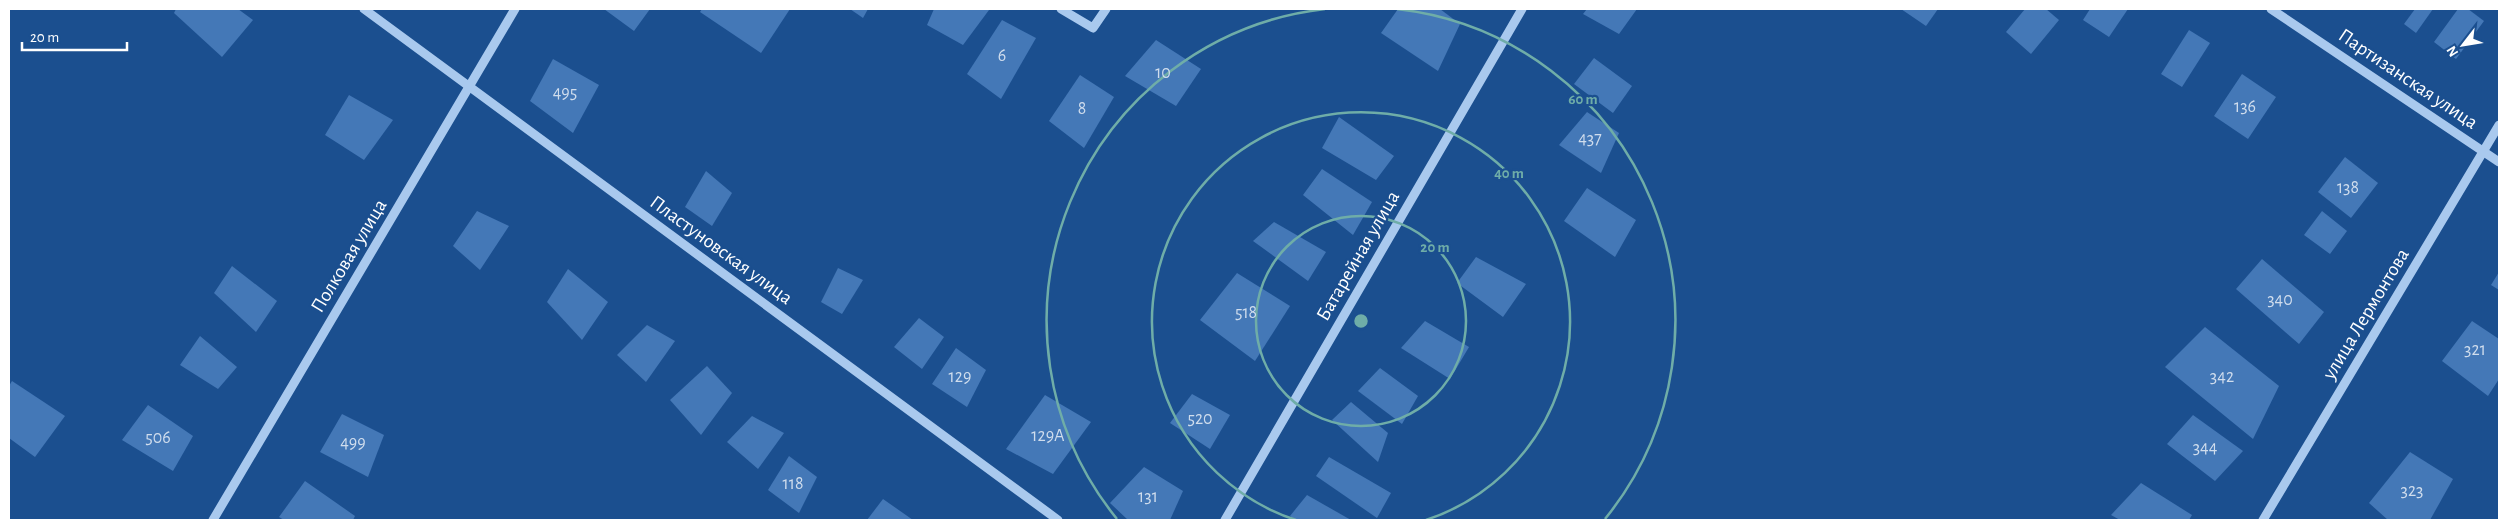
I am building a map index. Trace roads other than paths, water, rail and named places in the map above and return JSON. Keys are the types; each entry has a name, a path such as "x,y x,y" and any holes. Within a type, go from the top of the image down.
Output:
{"street":[{"name":"Пластуновская улица","path":"364,9 1058,520"},
{"name":"Полковая улица","path":"213,520 515,9"},
{"path":"1061,9 1093,28 1106,9"},
{"name":"Батарейная улица","path":"1225,520 1522,9"},
{"name":"Партизанская улица","path":"2271,9 2484,150 2499,162"},
{"name":"улица Лермонтова","path":"2263,520 2499,126"}]}
